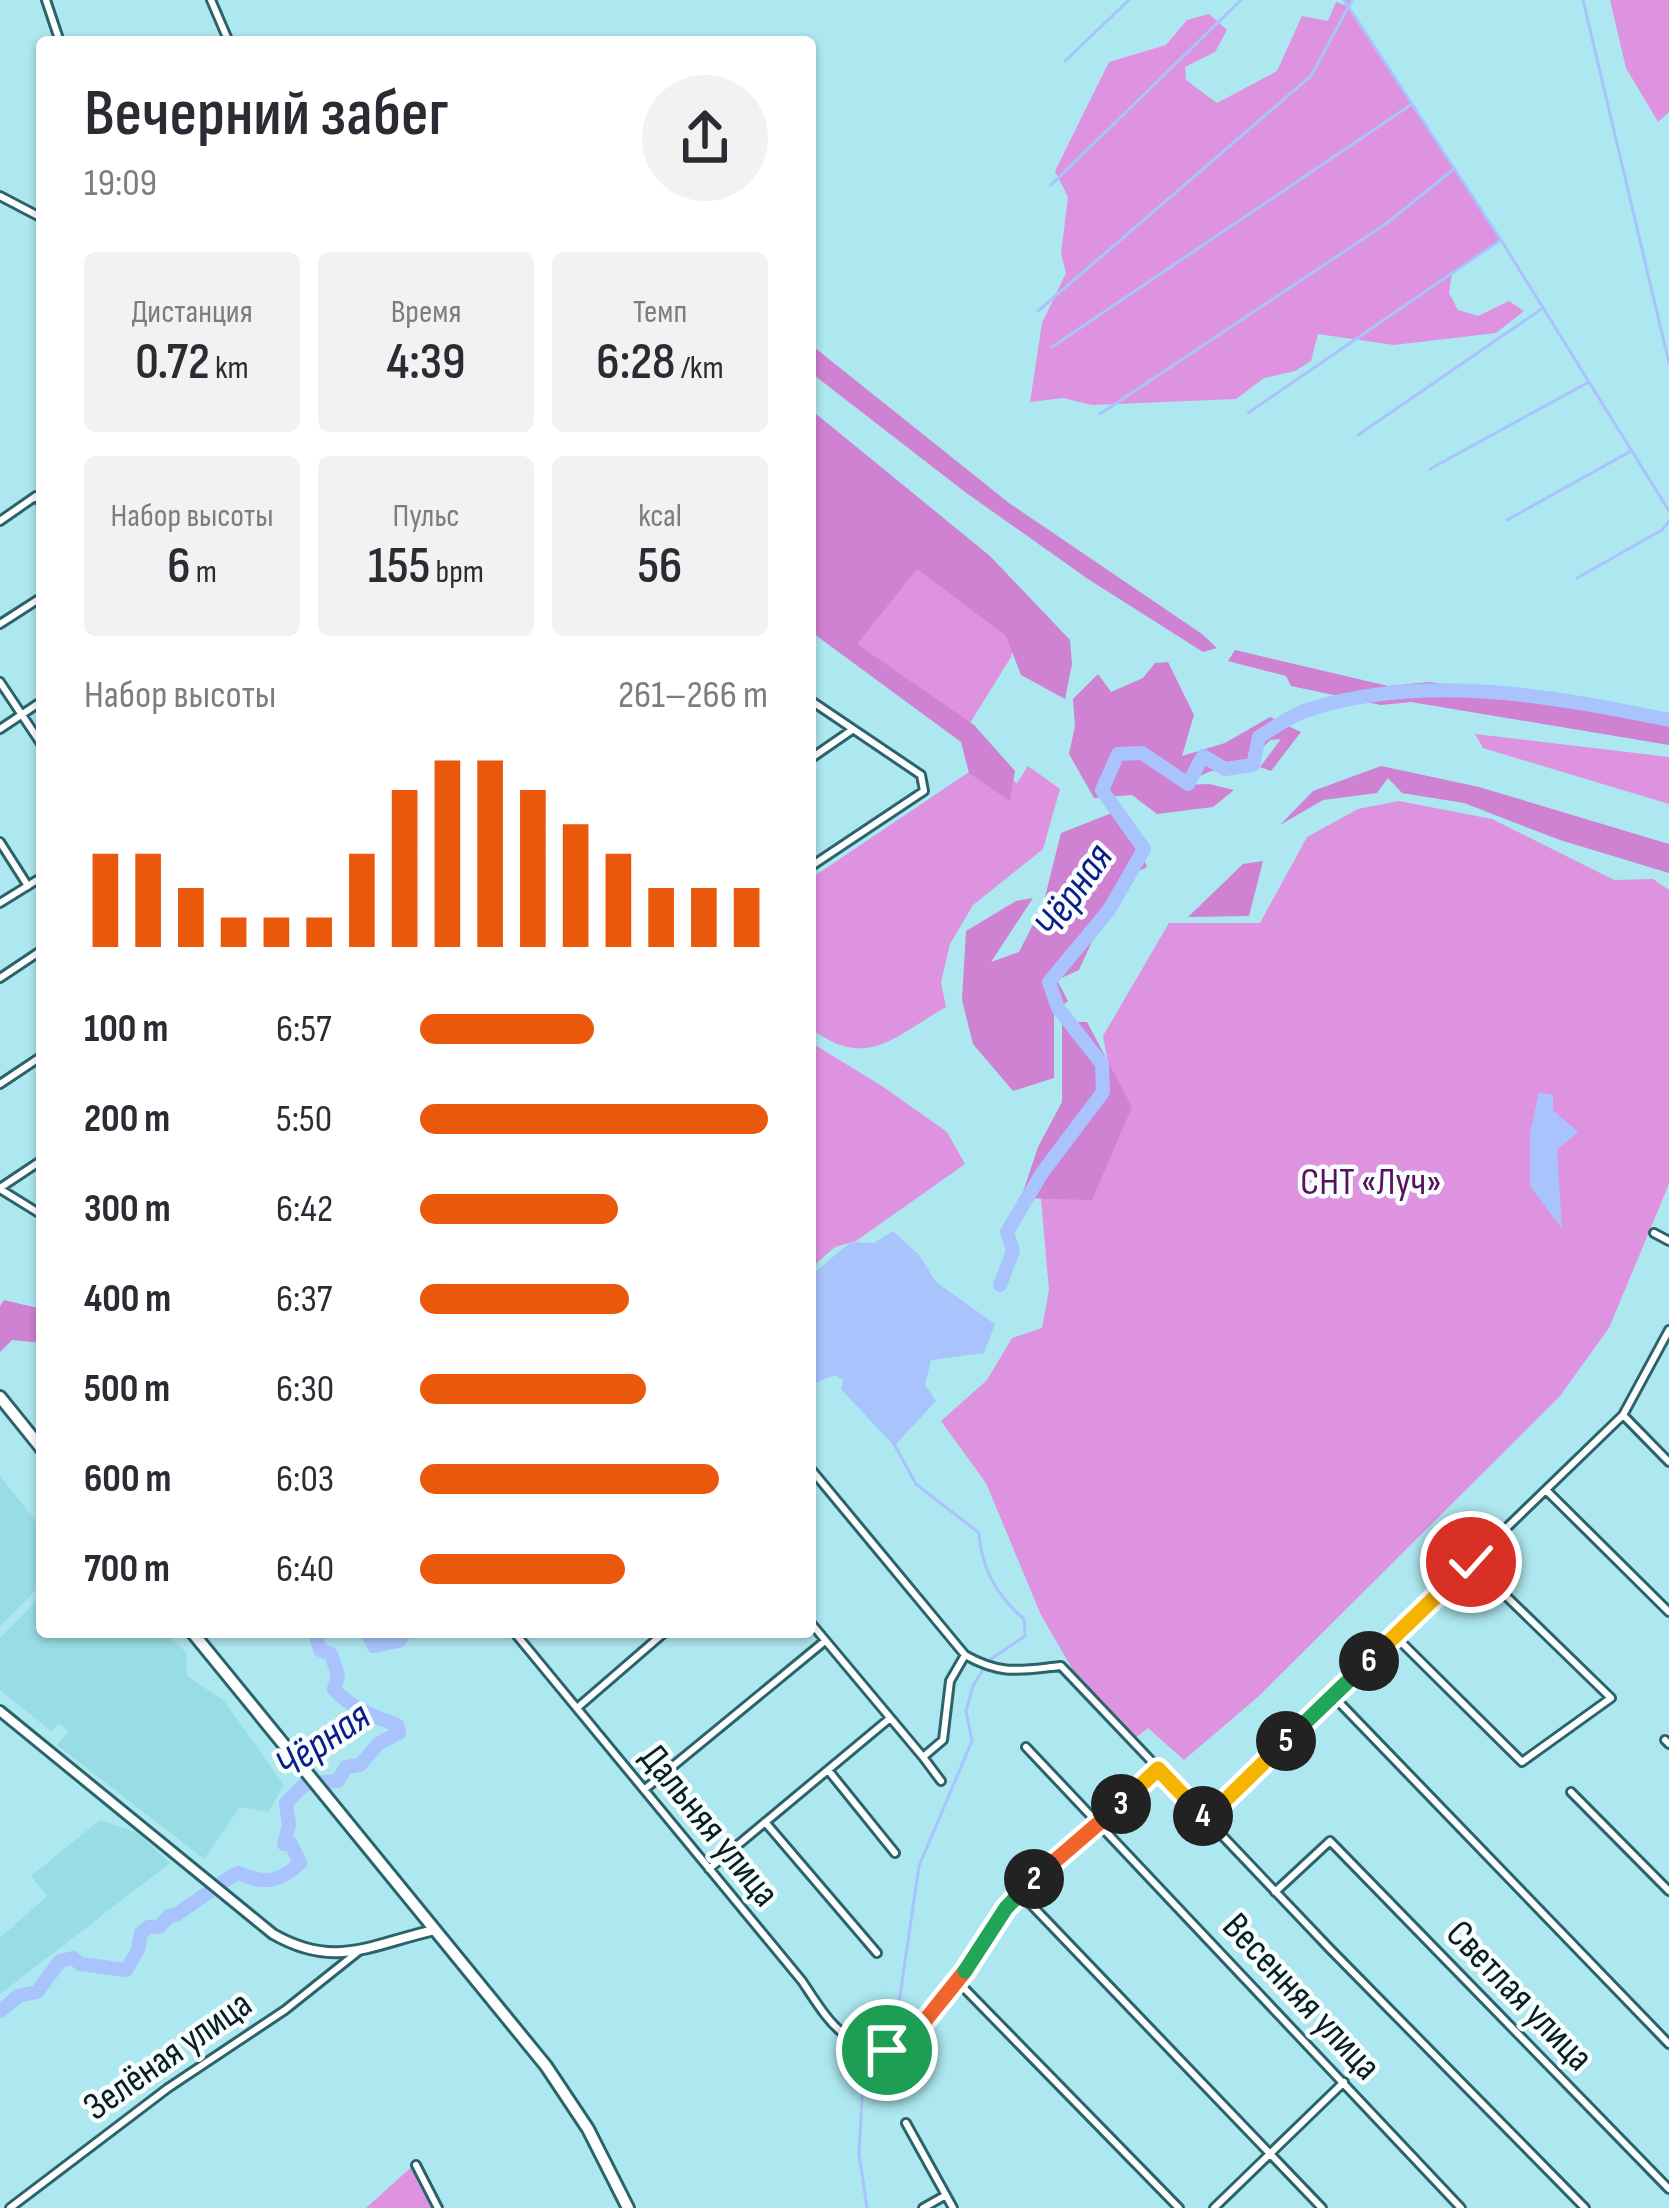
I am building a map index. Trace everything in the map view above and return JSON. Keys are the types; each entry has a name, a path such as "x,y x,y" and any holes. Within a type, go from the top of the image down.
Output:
{"main road":[{"path":"0,1397 36,1442"},
{"path":"196,1638 554,2078 588,2129 628,2208"}],"street":[{"path":"46,0 58,36"},
{"path":"211,0 226,36"},
{"path":"0,196 36,215"},
{"path":"0,520 36,496"},
{"path":"0,624 36,601"},
{"path":"0,682 36,736"},
{"path":"816,704 921,776 924,791 816,863"},
{"path":"0,728 36,705"},
{"path":"816,755 853,729"},
{"path":"0,842 28,886"},
{"path":"0,904 36,881"},
{"path":"0,978 36,954"},
{"path":"0,1084 36,1060"},
{"path":"36,1164 0,1188 36,1211"},
{"path":"1654,1233 1669,1241"},
{"path":"1206,1819 1622,1415 1669,1330"},
{"path":"1656,1354 1669,1362"},
{"path":"1622,1415 1669,1462"},
{"path":"816,1475 965,1655 1006,1672 1061,1666 1585,2208"},
{"path":"1546,1490 1669,1612"},
{"path":"1395,1636 1522,1762 1611,1698 1471,1562"},
{"path":"816,1629 941,1781"},
{"name":"Дальняя улица","path":"519,1638 802,1982 838,2033 887,2050 903,2048 958,1982"},
{"path":"576,1708 658,1638"},
{"path":"645,1789 826,1641"},
{"path":"923,1757 943,1740 950,1681 965,1655"},
{"name":"Светлая улица","path":"1333,1696 1669,2044"},
{"path":"0,1711 273,1934 302,1951 359,1951 437,1929"},
{"path":"709,1869 889,1719"},
{"name":"Весенняя улица","path":"1026,1747 1461,2208"},
{"path":"1158,1769 1019,1892 958,1982 1179,2208"},
{"path":"828,1770 895,1852"},
{"path":"1571,1792 1669,1891"},
{"path":"765,1822 877,1954"},
{"name":"Светлая улица","path":"1275,1892 1330,1841 1669,2189"},
{"path":"1019,1892 1322,2208"},
{"name":"Зелёная улица","path":"10,2208 168,2088 285,2010 359,1951"},
{"path":"1214,2208 1344,2082"},
{"path":"906,2123 953,2208"},
{"path":"416,2165 438,2208"},
{"path":"923,2208 946,2195"}],"shaded area":[{"path":"816,349 1009,503 1217,648 1203,652 965,492 816,377"},
{"path":"816,414 990,556 1070,640 1072,664 1065,699 1021,675 1006,636 917,569 857,644 974,725 1015,771 1010,801 969,773 961,742 816,635"},
{"path":"1235,650 1388,686 1430,682 1669,725 1669,745 1411,702 1381,705 1291,686 1286,676 1228,661"},
{"path":"1168,662 1194,715 1182,756 1225,743 1270,717 1301,732 1271,771 1260,767 1281,739 1270,740 1239,773 1211,771 1179,785 1209,784 1234,790 1213,807 1157,814 1132,795 1094,798 1069,754 1075,726 1073,699 1098,674 1111,692 1143,678 1155,663"},
{"path":"1381,766 1479,787 1669,844 1669,873 1560,840 1464,803 1402,793 1388,778 1377,793 1323,800 1280,825 1313,791"},
{"path":"1122,809 1147,867 1120,880 1079,970 1057,980 1068,1001 1054,1011 1054,1078 1013,1091 973,1044 962,1000 966,931 1016,901 1033,898 991,962 1019,952 1043,905 1061,833"},
{"path":"1263,861 1249,916 1188,917 1243,864"},
{"path":"1062,1022 1087,1022 1132,1107 1092,1200 1021,1198 1038,1147 1062,1102"},
{"path":"1539,1092 1553,1095 1553,1110 1578,1132 1557,1150 1562,1229 1530,1186 1530,1133"},
{"path":"893,1231 919,1255 936,1282 995,1324 984,1353 931,1360 925,1385 936,1401 894,1446 841,1389 843,1380 835,1375 816,1383 816,1271 851,1242 874,1243"},
{"path":"4,1300 36,1308 36,1342 12,1340 0,1352"},
{"path":"0,1476 36,1521 36,1590 0,1626"},
{"path":"36,1601 36,1638 171,1638 186,1652 187,1676 224,1701 284,1785 268,1812 240,1807 204,1859 57,1745 69,1731 59,1724 51,1731 0,1690 0,1638"},
{"path":"100,1820 136,1832 170,1863 0,1994 0,1938 47,1896 31,1876"}],"green space":[{"path":"1344,0 1352,0 1349,8 1501,240 1452,273 1449,293 1458,310 1478,316 1509,301 1524,311 1496,333 1394,345 1318,334 1311,361 1295,371 1264,378 1236,399 1092,405 1063,398 1030,402 1042,323 1066,273 1061,254 1068,197 1055,171 1109,62 1166,45 1187,20 1209,14 1227,30 1215,52 1185,67 1186,80 1217,103 1277,71 1302,16 1328,21 1336,2 1347,6"},
{"path":"1610,0 1669,0 1669,112 1658,122 1626,68"},
{"path":"816,454 1019,622 1011,657 965,731 816,634"},
{"path":"1475,734 1669,757 1669,804 1483,748"},
{"path":"988,766 1017,783 1028,766 1060,789 1043,849 973,905 950,944 941,982 946,1007 879,1045 848,1047 830,1041 816,1032 816,875 969,772"},
{"name":"СНТ «Луч»","path":"1399,801 1492,819 1614,880 1653,879 1669,890 1669,1184 1609,1328 1560,1396 1259,1696 1184,1760 1148,1728 1135,1738 1074,1672 1041,1615 986,1483 941,1421 987,1380 1012,1338 1042,1328 1049,1290 1040,1188 1112,1084 1103,1036 1169,923 1260,923 1307,837 1358,809"},
{"path":"816,1046 947,1132 965,1164 856,1241 835,1247 816,1264"},
{"path":"416,2163 440,2208 366,2208"}],"waterway":[{"path":"1065,61 1129,0"},
{"path":"1051,185 1241,0"},
{"path":"1344,0 1501,240 1669,511"},
{"path":"1038,311 1311,76 1352,0"},
{"path":"1583,0 1669,363"},
{"path":"1052,347 1412,104"},
{"path":"1100,414 1387,223 1454,169"},
{"path":"1248,413 1499,241"},
{"path":"1358,435 1543,308"},
{"path":"1430,469 1587,383"},
{"path":"1507,520 1631,451"},
{"path":"1577,578 1662,530 1669,521"},
{"name":"Чёрная","path":"1000,1285 1013,1251 1007,1232 1042,1173 1103,1092 1102,1064 1058,1008 1049,982 1109,910 1144,849 1102,790 1118,754 1142,753 1188,784 1203,756 1225,769 1253,765 1259,737 1302,712 1397,692 1534,696 1669,720"},
{"path":"867,2208 859,2154 863,2080 898,2010 919,1866 972,1741 966,1711 973,1686 988,1661 1025,1636 1024,1619 998,1591 987,1570 979,1533 916,1484 894,1444"},
{"name":"Чёрная","path":"0,2011 18,1996 37,1992 60,1961 73,1958 80,1964 126,1970 148,1927 159,1927 239,1873 271,1880 300,1863 291,1844 284,1844 289,1825 286,1803 305,1784 338,1781 346,1767 360,1765 379,1743 399,1733 397,1725 356,1707 334,1689 338,1675 331,1654 320,1650 317,1638"},
{"name":"Чёрная","path":"370,1638 374,1646 401,1638"}],"route":[{"path":"887,2050 903,2048 958,1982 1019,1892 1158,1769 1206,1819 1471,1562"}]}
